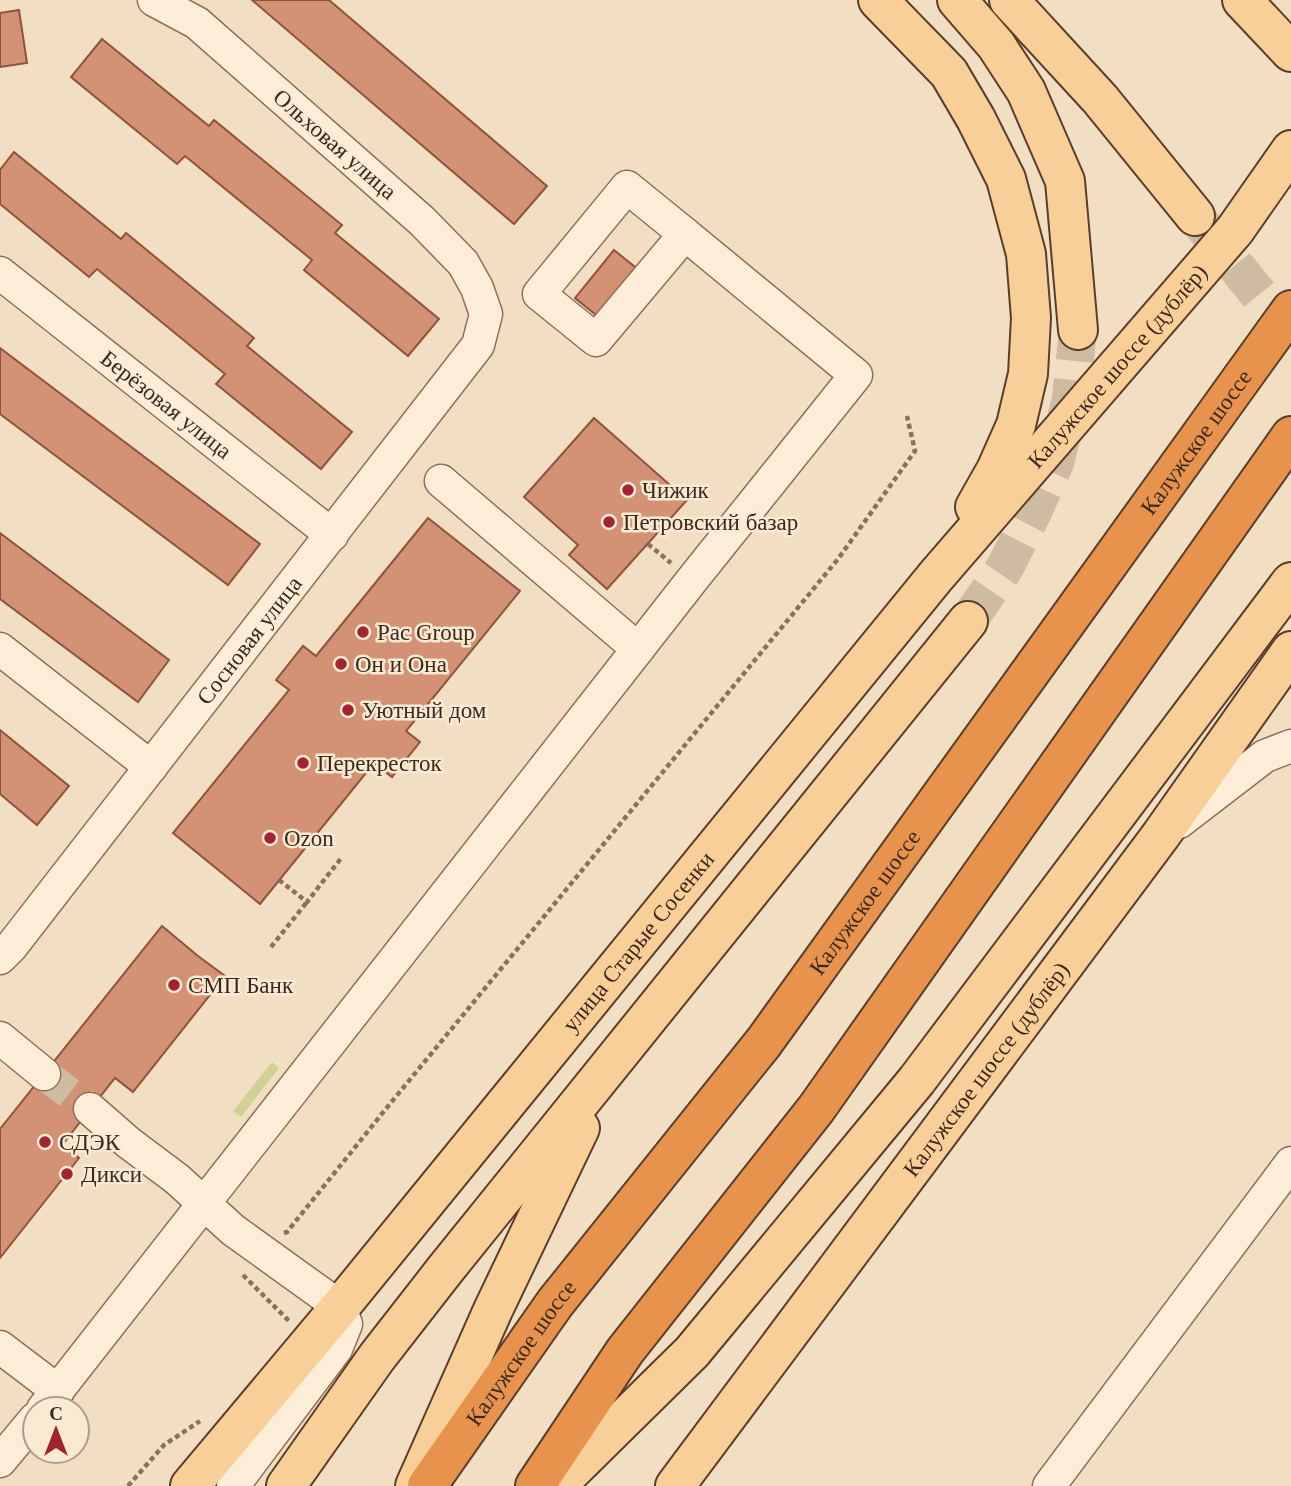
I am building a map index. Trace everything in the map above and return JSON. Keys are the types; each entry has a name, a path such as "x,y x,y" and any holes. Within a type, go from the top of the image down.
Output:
{"highway":[{"name":"Калужское шоссе","path":"427,1486 555,1303 764,1042 1291,310"},
{"path":"535,1486 625,1351 816,1109 1291,436"}],"main road":[{"path":"878,0 948,73 976,119 1006,180 1026,254 1031,318 1028,374 1016,425 996,470 936,576"},
{"path":"957,0 996,45 1026,91 1065,181 1078,330"},
{"path":"1009,0 1100,99 1195,216"},
{"path":"1242,0 1291,52"},
{"name":"Калужское шоссе (дублёр)","path":"936,576 1236,230 1291,150"},
{"path":"1236,230 1291,183"},
{"name":"улица Старые Сосенки","path":"190,1486 340,1307 936,576"},
{"path":"555,1486 692,1352 917,1080 1291,582"},
{"path":"286,1486 377,1357 444,1271 968,621"},
{"name":"Калужское шоссе (дублёр)","path":"675,1486 1161,835 1291,651"},
{"path":"415,1486 493,1310 609,1066"}],"street":[{"name":"Ольховая улица","path":"154,0 197,23 422,221 463,263 477,288 486,314"},
{"path":"54,1395 856,375 685,234 628,187 539,293 596,341 685,234"},
{"name":"Берёзовая улица","path":"0,273 332,535"},
{"name":"Сосновая улица","path":"14,955 150,767 478,345 486,314"},
{"path":"441,481 638,649"},
{"path":"0,649 150,767"},
{"path":"1161,835 1265,756 1291,746"},
{"path":"0,1038 44,1074"},
{"path":"90,1109 177,1179 233,1230 340,1307 346,1324 336,1349 233,1486"},
{"path":"1049,1486 1291,1163"},
{"path":"0,1347 45,1395"},
{"path":"0,1461 21,1436"}],"path":[{"path":"277,1235 287,1232 388,1105 838,559 915,451 906,416"},
{"path":"271,947 342,857"},
{"path":"279,880 307,902"},
{"path":"239,1270 293,1324"},
{"path":"128,1486 164,1445 206,1417"}],"green space":[{"path":"272,1062 279,1068 241,1117 233,1111"}],"building":[{"path":"252,0 329,0 547,186 514,224"},
{"path":"19,10 27,63 0,67 0,13"},
{"path":"102,39 209,126 214,120 342,225 335,233 439,319 408,356 304,270 312,260 185,156 177,164 71,77"},
{"path":"14,152 121,239 126,233 254,338 247,346 352,432 321,469 216,384 225,374 97,269 89,277 0,204 0,170"},
{"path":"614,250 640,271 601,319 575,298"},
{"path":"0,348 260,544 228,585 0,414"},
{"name":"Петровский базар","path":"594,418 687,500 607,589 569,555 578,545 524,497"},
{"name":"Уютный дом","path":"428,518 520,591 406,731 420,742 392,777 374,763 260,904 173,833 289,690 276,680 303,646 316,656"},
{"path":"0,533 169,660 138,702 0,599"},
{"path":"0,730 69,786 37,825 0,794"},
{"path":"162,926 225,976 133,1092 115,1078 62,1145 79,1158 0,1258 0,1129"}],"tunnel":[{"path":"1199,221 1291,334"},
{"path":"968,621 1004,569 1055,463 1071,398 1078,330"},
{"path":"44,1074 90,1109"}],"place":[{"name":"Чижик","path":"628,490"},
{"name":"Петровский базар","path":"609,522"},
{"name":"Pac Group","path":"363,632"},
{"name":"Он и Она","path":"341,664"},
{"name":"Уютный дом","path":"348,710"},
{"name":"Перекресток","path":"303,763"},
{"name":"Ozon","path":"270,838"},
{"name":"СМП Банк","path":"174,985"},
{"name":"СДЭК","path":"45,1142"},
{"name":"Дикси","path":"67,1174"}]}
